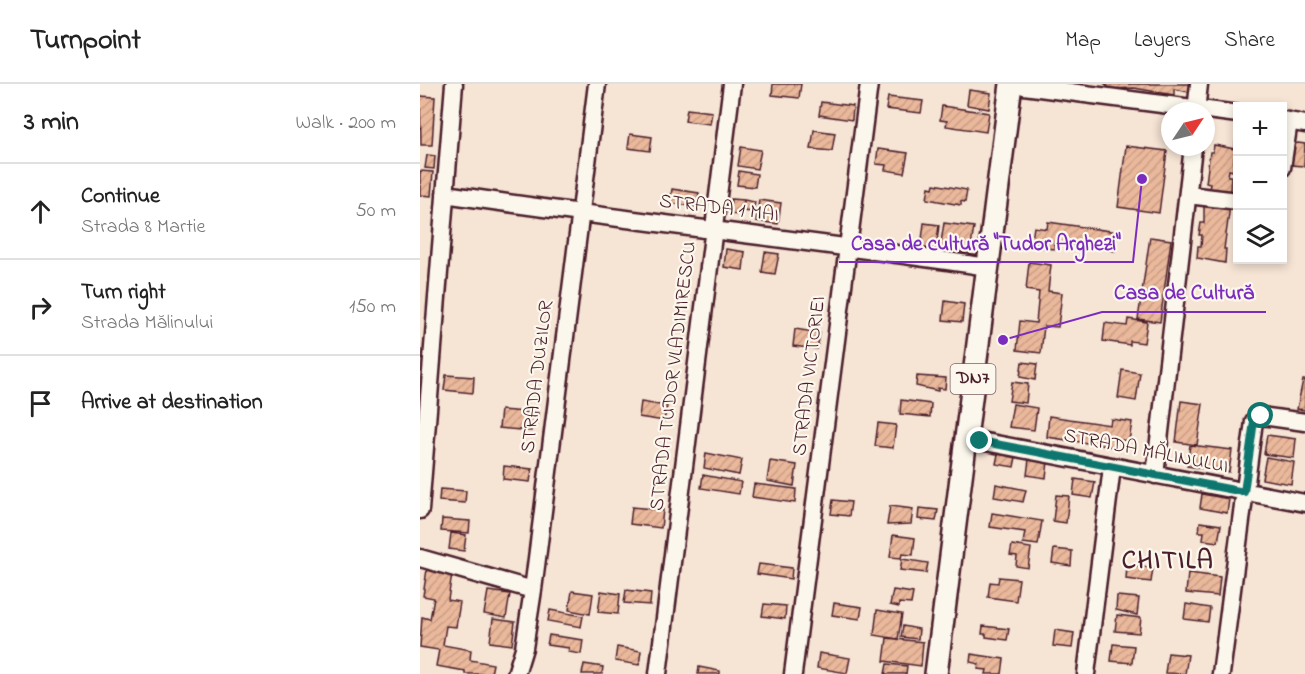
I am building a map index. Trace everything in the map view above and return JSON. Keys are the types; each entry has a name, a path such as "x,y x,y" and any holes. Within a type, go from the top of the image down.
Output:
{"main road":[{"name":"DN7","path":"936,674 988,267 1020,85"},
{"name":"DN7","path":"949,674 980,441 1020,85"}],"street":[{"path":"420,510 454,84"},
{"name":"STRADA DUZILOR","path":"516,674 524,648 533,590 597,84"},
{"name":"STRADA TUDOR VLADIMIRESCU","path":"658,674 732,84"},
{"name":"STRADA VICTORIEI","path":"793,674 869,84"},
{"path":"1198,102 1199,84"},
{"path":"1020,85 1161,105"},
{"path":"1215,112 1233,114"},
{"path":"1285,156 1292,122"},
{"path":"1155,475 1192,156"},
{"name":"STRADA 1 MAI","path":"446,194 580,214 848,246 988,267"},
{"path":"1188,195 1233,200"},
{"path":"1221,674 1256,417 1305,422"},
{"name":"STRADA MĂLINULUI","path":"980,441 1305,503"},
{"path":"1086,674 1112,467"},
{"path":"420,558 533,590"}],"building":[{"path":"773,84 801,84 799,98 772,95"},
{"path":"1105,84 1190,84 1189,92 1174,89 1174,95 1134,88 1111,89"},
{"path":"969,90 991,93 989,109 967,105"},
{"path":"420,96 435,97 432,145 421,145"},
{"path":"888,97 923,101 921,113 886,109"},
{"path":"821,102 853,106 852,120 819,115"},
{"path":"942,106 989,113 986,132 946,126 947,121 940,120"},
{"path":"687,109 712,112 710,124 685,121"},
{"path":"814,130 835,133 832,151 811,149"},
{"path":"630,134 652,137 650,151 628,148"},
{"path":"1294,144 1305,144 1304,166 1291,165"},
{"path":"1215,145 1233,149 1233,171 1229,170 1228,176 1231,176 1230,191 1209,189 1210,184 1206,183 1209,156 1215,156"},
{"path":"1126,146 1161,150 1161,156 1166,156 1159,213 1118,207"},
{"path":"741,147 761,150 757,169 738,166"},
{"path":"878,149 908,153 904,173 885,170 886,165 876,164"},
{"path":"427,155 435,156 434,169 425,168"},
{"path":"420,171 433,172 431,196 420,195"},
{"path":"739,171 757,174 755,187 737,185"},
{"path":"934,184 967,190 965,202 961,201 961,205 927,199 929,187 933,188"},
{"path":"672,189 699,193 697,207 670,203"},
{"path":"731,199 744,200 742,215 729,214"},
{"path":"744,200 755,202 753,212 742,211"},
{"path":"759,200 781,203 778,224 756,221"},
{"path":"1204,203 1230,206 1224,249 1226,249 1225,263 1197,258 1198,246 1201,246 1202,235 1199,235 1201,223 1204,223"},
{"path":"1048,222 1117,232 1115,251 1054,243 1054,249 1031,246 1034,227 1047,229"},
{"path":"924,223 939,225 936,250 921,248"},
{"path":"944,223 974,227 970,253 940,249"},
{"path":"1150,237 1171,240 1160,322 1138,319"},
{"path":"726,249 745,252 743,270 724,267"},
{"path":"765,252 779,254 775,274 762,272"},
{"path":"1029,262 1051,265 1048,291 1062,293 1058,327 1044,326 1041,353 1017,350 1020,321 1036,323 1039,292 1026,290"},
{"path":"945,301 964,304 962,322 943,320"},
{"path":"1128,319 1147,322 1144,343 1130,341 1130,345 1103,341 1105,323 1127,326"},
{"path":"795,329 820,333 817,349 793,346"},
{"path":"1022,362 1037,364 1035,380 1020,377"},
{"path":"1122,370 1140,373 1136,401 1118,398"},
{"path":"446,375 474,377 473,393 444,390"},
{"path":"917,376 946,378 945,389 938,388 938,391 916,386"},
{"path":"1303,380 1305,380 1305,410 1297,409"},
{"path":"1012,382 1028,384 1026,403 1009,401"},
{"path":"901,400 931,404 930,417 900,414"},
{"path":"1181,401 1203,404 1197,445 1176,442"},
{"path":"641,402 667,406 664,421 639,417"},
{"path":"1013,404 1037,408 1034,430 1009,427"},
{"path":"501,410 538,413 536,424 532,424 531,431 499,428"},
{"path":"1049,416 1110,425 1111,419 1132,422 1129,441 1115,439 1114,447 1047,437"},
{"path":"878,423 896,425 893,448 875,446"},
{"path":"1267,435 1296,439 1294,458 1264,454"},
{"path":"1190,445 1232,450 1229,472 1187,466"},
{"path":"706,453 742,460 739,475 704,468"},
{"path":"998,454 1016,457 1014,467 996,464"},
{"path":"1266,457 1294,462 1291,484 1262,479"},
{"path":"1029,459 1048,462 1046,478 1027,475"},
{"path":"770,461 797,465 794,486 767,481"},
{"path":"504,466 532,469 530,482 503,479"},
{"path":"703,475 741,482 739,494 701,488"},
{"path":"1075,479 1095,482 1092,498 1073,495"},
{"path":"754,484 796,489 795,503 752,497"},
{"path":"996,484 1026,490 1023,502 994,497"},
{"path":"440,489 466,491 465,503 439,501"},
{"path":"1202,494 1229,499 1227,513 1200,508"},
{"path":"1056,495 1069,496 1066,523 1053,521"},
{"path":"833,500 851,502 849,516 831,514"},
{"path":"890,506 913,509 911,524 887,525"},
{"path":"632,507 663,510 661,528 630,524"},
{"path":"919,508 938,510 936,521 918,519"},
{"path":"992,513 1042,521 1038,545 1023,543 1025,532 990,527"},
{"path":"442,519 470,521 469,533 441,531"},
{"path":"1200,522 1221,525 1218,542 1203,540 1204,532 1199,532"},
{"path":"451,533 466,535 464,551 449,549"},
{"path":"893,535 915,538 913,555 902,554 901,558 890,557"},
{"path":"1012,545 1031,548 1028,568 1016,566 1017,556 1010,555"},
{"path":"1054,549 1072,551 1071,566 1052,563"},
{"path":"902,559 928,563 926,573 900,570"},
{"path":"759,564 792,568 791,579 757,574"},
{"path":"1127,565 1153,568 1151,582 1126,579"},
{"path":"427,569 452,573 448,600 460,602 456,627 446,626 443,645 471,650 470,660 493,664 491,674 465,674 465,671 436,666 439,650 420,647 422,617 430,619 434,598 423,596"},
{"path":"1188,573 1220,577 1218,596 1186,593"},
{"path":"999,577 1019,579 1016,601 988,597 990,582 998,583"},
{"path":"626,590 651,593 650,605 624,603"},
{"path":"893,590 913,593 911,604 899,603 899,607 890,605"},
{"path":"488,591 510,594 506,618 484,614"},
{"path":"572,591 593,594 590,614 569,610"},
{"path":"601,591 620,594 618,614 598,612"},
{"path":"1117,596 1139,598 1137,615 1116,610"},
{"path":"834,603 862,607 860,619 832,615"},
{"path":"764,604 786,606 785,619 762,616"},
{"path":"1186,604 1210,608 1208,622 1184,619"},
{"path":"550,610 583,616 581,627 548,621"},
{"path":"877,610 902,614 898,639 874,635"},
{"path":"1117,615 1141,618 1139,633 1115,631"},
{"path":"493,619 515,622 512,645 490,642"},
{"path":"903,626 919,629 918,639 901,637"},
{"path":"983,626 1009,629 1007,640 986,637 986,634 982,634"},
{"path":"1055,630 1074,633 1072,648 1053,646"},
{"path":"549,635 583,640 581,654 568,652 569,648 547,645"},
{"path":"887,638 923,642 921,666 884,661"},
{"path":"1113,644 1134,646 1132,663 1111,661"},
{"path":"617,647 641,651 639,665 615,661"},
{"path":"819,653 850,658 847,673 817,668"},
{"path":"1168,653 1188,655 1185,674 1165,673"},
{"path":"971,654 1004,659 1002,674 986,674 987,670 978,669 979,664 970,662"},
{"path":"584,664 603,667 602,674 582,674"},
{"path":"887,664 907,666 906,674 885,674"},
{"path":"699,667 720,671 720,674 698,674"}],"place":[{"name":"Casa de cultură \"Tudor Arghezi\"","path":"1142,179"},
{"name":"Casa de Cultură","path":"1003,340"}],"district":[{"name":"CHITILA","path":"1168,562"}],"route":[{"path":"980,441 1244,492 1254,421 1256,417 1261,416"}]}
